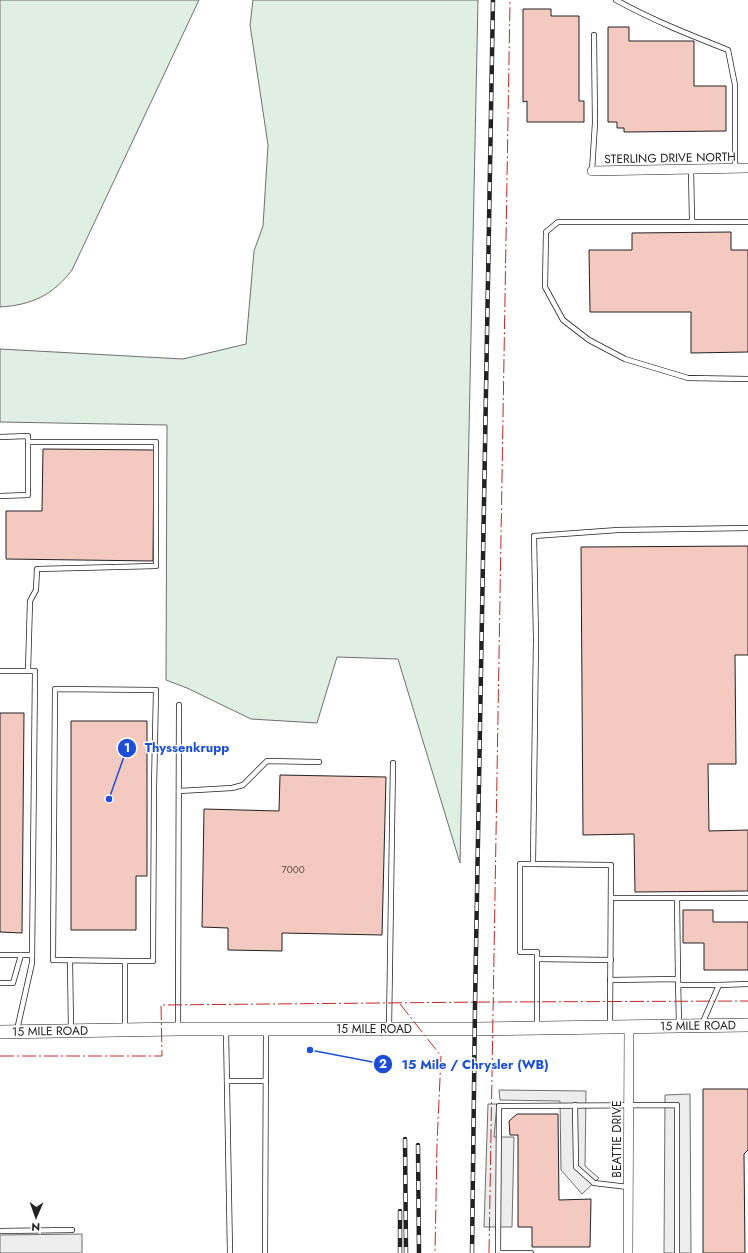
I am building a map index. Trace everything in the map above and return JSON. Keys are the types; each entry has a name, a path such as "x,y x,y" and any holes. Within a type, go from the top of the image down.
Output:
{"main road":[{"name":"15 MILE ROAD","path":"0,1032 178,1029 476,1029 748,1025"}],"street":[{"name":"STERLING DRIVE NORTH","path":"592,172 748,168"},
{"name":"BEATTIE DRIVE","path":"628,1253 629,1026"}],"lane":[{"path":"616,0 681,32 728,50 735,85 735,168"},
{"path":"592,172 595,123 594,35"},
{"path":"691,169 692,221"},
{"path":"748,222 558,222 546,232 545,287 563,320 589,340 625,360 688,378 748,379"},
{"path":"0,437 28,436 28,495 0,496"},
{"path":"28,442 156,442 156,566 37,569 36,590 30,602 28,671"},
{"path":"533,864 536,639 534,536 618,530 748,528"},
{"path":"0,671 36,671 32,963 16,1032"},
{"path":"55,689 156,690 154,788 154,961 70,960 53,960 55,689"},
{"path":"178,1029 179,705"},
{"path":"179,791 232,788 243,785 267,761 318,762"},
{"path":"389,1028 393,763"},
{"path":"537,1028 537,952 520,952 520,864 611,865 610,1026"},
{"path":"611,898 748,898"},
{"path":"678,898 679,1026"},
{"path":"0,955 32,955"},
{"path":"0,982 13,983 21,955"},
{"path":"537,959 610,960"},
{"path":"70,960 71,1032"},
{"path":"125,961 125,1030"},
{"path":"610,980 678,979"},
{"path":"701,1026 719,984"},
{"path":"678,985 748,984"},
{"path":"226,1029 230,1253"},
{"path":"266,1029 266,1253"},
{"path":"227,1081 266,1081"},
{"path":"531,1253 498,1253 499,1106 629,1104 677,1105 677,1253"},
{"path":"575,1105 576,1167 594,1183 628,1187"},
{"path":"0,1231 72,1230"}],"green space":[{"path":"0,0 199,0 72,270 57,286 41,297 22,304 0,307"},
{"path":"253,0 478,0 460,863 398,659 337,657 317,723 251,719 187,688 166,680 167,425 0,422 0,349 183,359 246,344 254,251 263,226 268,145 250,25"}],"shaded area":[{"path":"499,1090 586,1091 585,1166 599,1178 582,1194 561,1170 560,1101 500,1100"},
{"path":"690,1094 691,1253 664,1253 665,1095"},
{"path":"488,1104 497,1104 494,1137 514,1137 512,1227 484,1227"},
{"path":"82,1234 82,1253 0,1253 0,1235"}],"building":[{"path":"523,9 551,9 551,16 579,16 579,101 584,101 584,122 527,122 527,101 523,102"},
{"path":"608,27 629,27 629,41 694,41 694,86 726,86 726,131 624,132 624,128 617,128 617,122 608,122"},
{"path":"731,232 731,250 748,250 748,352 691,353 691,312 590,312 589,250 632,250 632,233"},
{"path":"43,449 154,450 153,561 6,559 6,511 42,511"},
{"path":"748,546 748,655 735,655 736,764 708,764 709,831 748,830 748,891 635,892 634,834 583,835 581,547"},
{"path":"0,713 24,713 22,933 0,932"},
{"path":"71,721 147,721 147,876 136,876 136,930 71,930"},
{"path":"280,775 386,777 382,935 282,933 282,951 228,950 228,928 202,927 204,809 279,811"},
{"path":"683,910 713,910 713,922 748,922 748,970 704,970 704,943 683,943"},
{"path":"703,1089 748,1089 748,1150 744,1154 745,1253 703,1253"},
{"path":"517,1114 558,1114 559,1200 591,1199 590,1247 532,1247 532,1227 518,1227 518,1135 510,1135 509,1121"}],"railway":[{"path":"472,1253 493,0"},
{"path":"405,1139 406,1253"},
{"path":"418,1145 419,1253"},
{"path":"400,1211 400,1253"}],"power":[{"path":"489,1253 510,0"},
{"path":"0,1056 162,1056 161,1005 748,1001"},
{"path":"400,1004 441,1056 437,1144 435,1253"}],"place":[{"name":"Thyssenkrupp","path":"109,799"},
{"name":"15 Mile / Chrysler (WB)","path":"310,1050"}]}
